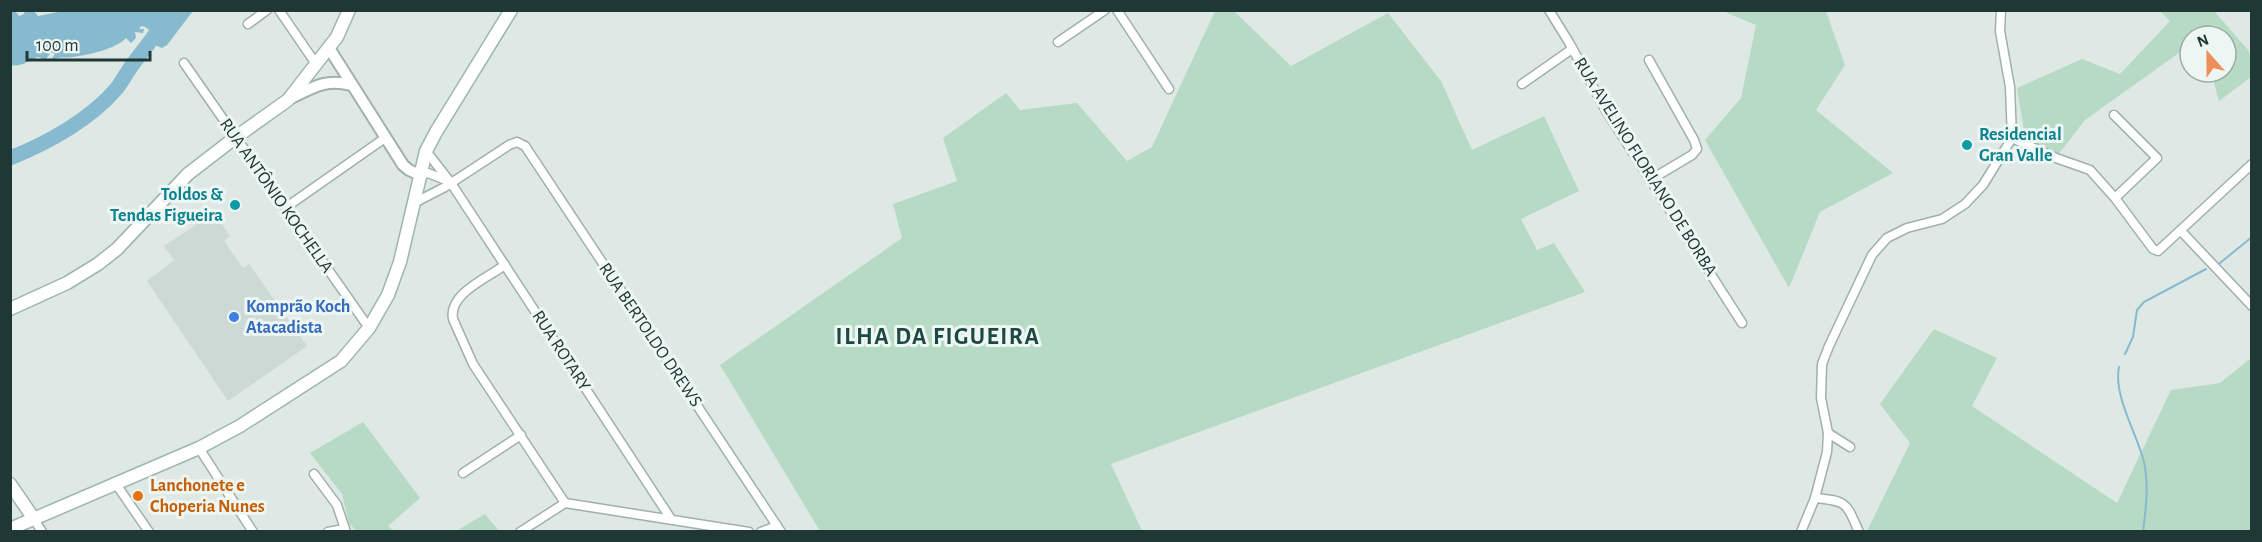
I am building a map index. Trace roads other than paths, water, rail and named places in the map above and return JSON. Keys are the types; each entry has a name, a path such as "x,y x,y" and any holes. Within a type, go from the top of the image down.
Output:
{"main road":[{"path":"10,309 67,284 98,264 117,249 188,174 288,100 337,37 349,10"},
{"path":"10,529 199,448 240,426 341,361 369,328 388,295 400,262 426,151 511,10"},
{"path":"10,484 34,519"},
{"path":"10,529 20,510 21,503 18,495"}],"street":[{"path":"248,24 267,10"},
{"path":"279,10 316,64"},
{"path":"1059,42 1105,10"},
{"name":"RUA AVELINO FLORIANO DE BORBA","path":"1549,10 1596,94 1742,323"},
{"path":"1801,531 1815,498 1827,452 1828,433 1821,399 1822,364 1872,255 1887,238 1907,228 1942,219 1965,204 1983,185 2012,138 2010,87 2000,31 2001,10"},
{"path":"1119,11 1168,89"},
{"path":"329,48 403,165 420,175 428,173 451,183"},
{"path":"1522,84 1572,49"},
{"path":"1649,60 1695,140 1697,148 1692,155 1650,180"},
{"name":"RUA ANTÔNIO KOCHELLA","path":"184,63 369,328"},
{"path":"288,100 324,83 340,82 351,86"},
{"path":"2114,115 2157,158 2115,198"},
{"path":"285,208 386,138"},
{"path":"2012,138 2056,158 2090,170 2115,198 2153,249 2158,251 2252,164"},
{"name":"RUA BERTOLDO DREWS","path":"451,183 517,142 525,146 779,529"},
{"name":"RUA ROTARY","path":"426,151 451,183 671,519"},
{"path":"414,202 451,183"},
{"path":"2181,231 2252,306"},
{"path":"505,265 458,297 452,312 456,329 466,352 565,503"},
{"path":"1828,433 1850,447"},
{"path":"463,473 521,435"},
{"path":"199,448 253,531"},
{"path":"314,474 341,512 345,530 328,531"},
{"path":"116,484 148,531"},
{"path":"1815,498 1847,506 1859,531"},
{"path":"520,531 565,503 749,531"},
{"path":"34,519 42,531"},
{"path":"762,531 779,529"}],"water":[{"path":"25,10 34,11 38,16 68,10 193,11 167,45 162,48 155,45 149,30 141,26 139,29 144,29 143,33 135,32 136,38 131,43 126,38 101,51 50,61 55,54 46,49 44,52 50,54 45,60 38,57 21,64 11,65 11,11 16,12 19,16 24,14"}],"waterway":[{"path":"10,158 68,129 95,110 117,88 156,33 168,10"},
{"path":"2220,263 2252,237"},
{"path":"2125,354 2133,337 2137,310 2144,302 2206,269"},
{"path":"2119,367 2119,390 2122,402 2141,451 2146,471 2143,532"}],"place":[{"name":"Residencial Gran Valle","path":"1967,145"},
{"name":"Toldos & Tendas Figueira","path":"235,205"},
{"name":"Komprão Koch Atacadista","path":"234,317"},
{"name":"Lanchonete e Choperia Nunes","path":"138,496"}],"district":[{"name":"ILHA DA FIGUEIRA","path":"938,337"}]}
